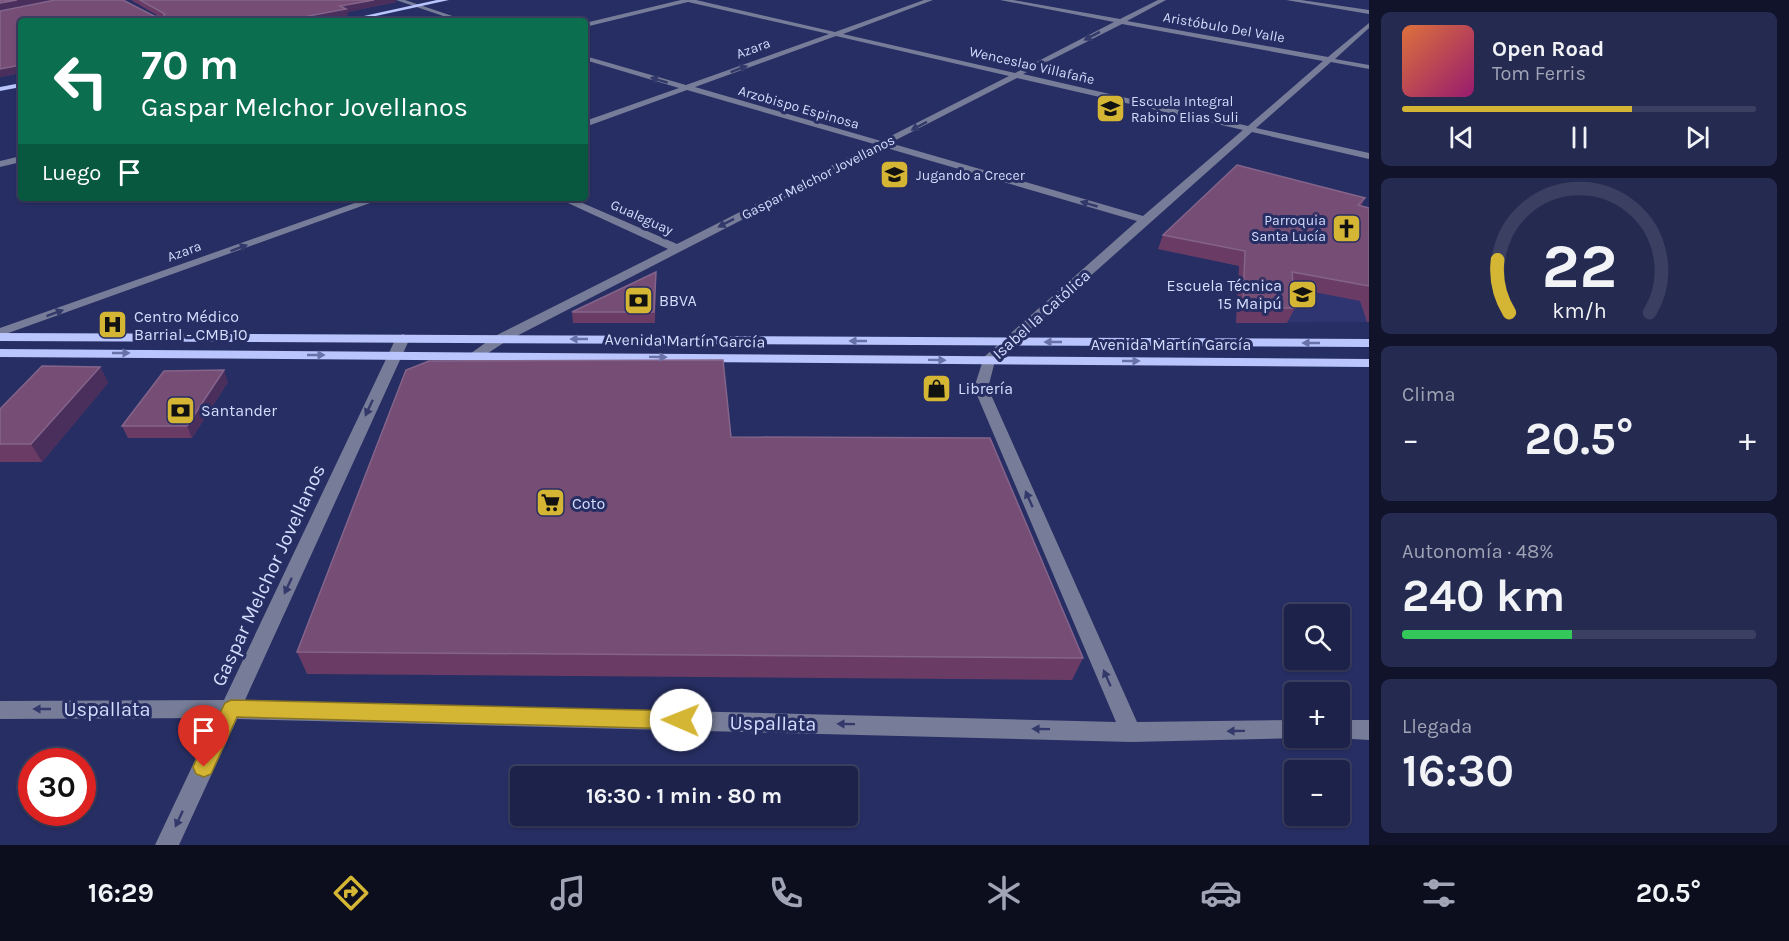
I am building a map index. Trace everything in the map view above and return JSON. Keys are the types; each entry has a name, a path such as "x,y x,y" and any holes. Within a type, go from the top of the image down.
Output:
{"main road":[{"path":"359,18 446,0"},
{"path":"0,88 18,85"},
{"name":"Avenida Martín García","path":"0,337 1369,343"},
{"name":"Avenida Martín García","path":"0,352 1369,363"}],"street":[{"path":"399,0 455,18"},
{"path":"588,24 688,0"},
{"name":"Wenceslao Villafañe","path":"688,0 1369,156"},
{"name":"Azara","path":"588,123 930,0"},
{"name":"Aristóbulo Del Valle","path":"1003,0 1369,67"},
{"name":"Gaspar Melchor Jovellanos","path":"474,356 500,339 676,248 883,145 1163,0"},
{"path":"1289,0 1369,12"},
{"name":"Isabel la Católica","path":"1131,732 981,388 989,360 1012,342 1145,220 1369,25"},
{"name":"Arzobispo Espinosa","path":"588,59 1145,220"},
{"path":"0,164 18,160"},
{"name":"Azara","path":"0,332 371,201"},
{"name":"Gualeguay","path":"569,201 676,248"},
{"name":"Gaspar Melchor Jovellanos","path":"166,845 402,338"},
{"name":"Uspallata","path":"0,710 231,709 1131,732 1284,730"},
{"path":"1350,730 1369,730"}],"shaded area":[{"name":"Escuela Técnica 15 Maipú","path":"1178,231 1369,265 1369,322 1236,323 1239,266 1158,249"}],"building":[{"path":"0,0 17,0 0,3"},
{"path":"55,0 123,0 154,16 163,17 165,14 140,0 374,0 340,6 346,9 298,18 18,18 18,66 0,69 0,11"},
{"path":"1237,165 1365,198 1358,205 1369,208 1369,286 1292,272 1295,308 1243,308 1245,251 1163,235"},
{"path":"656,272 654,312 572,312"},
{"name":"Coto","path":"723,360 731,437 990,438 1083,658 297,652 406,370 429,361"},
{"path":"42,366 100,367 31,444 0,444 0,409"},
{"name":"Santander","path":"224,370 187,426 122,426 164,371"}],"place":[{"name":"Escuela Integral Rabino Elias Suli","path":"1110,109"},
{"name":"Jugando a Crecer","path":"895,175"},
{"name":"Parroquia Santa Lucía","path":"1347,228"},
{"name":"Escuela Técnica 15 Maipú","path":"1303,294"},
{"name":"BBVA","path":"638,300"},
{"name":"Centro Médico Barrial - CMB 10","path":"113,325"},
{"name":"Librería","path":"937,388"},
{"name":"Santander","path":"180,410"},
{"name":"Coto","path":"551,503"}],"route":[{"path":"204,767 231,709 681,720"}]}
